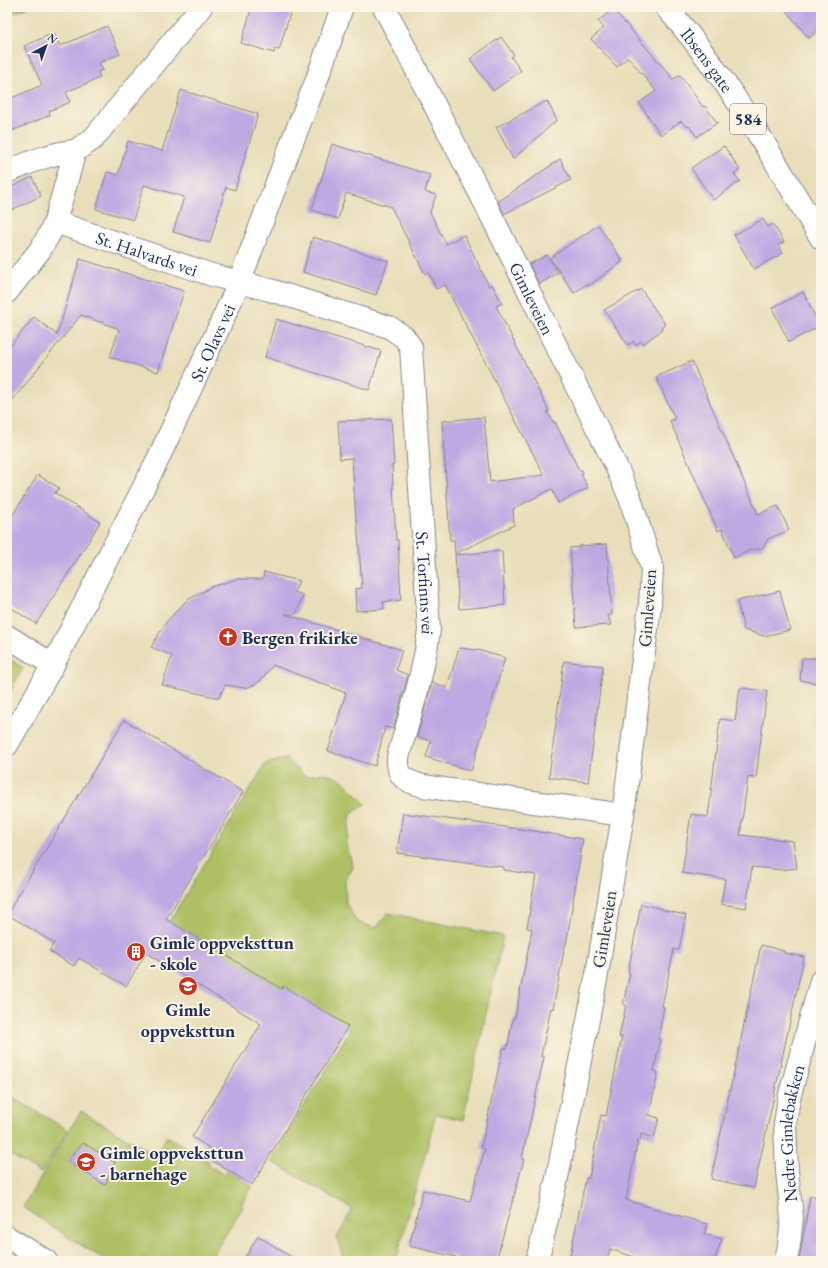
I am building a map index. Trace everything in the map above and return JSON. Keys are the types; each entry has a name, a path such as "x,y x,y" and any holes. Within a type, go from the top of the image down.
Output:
{"street":[{"path":"7,172 38,158 62,152 75,151 93,139 201,7"},
{"name":"St. Olavs vei","path":"7,745 53,665 158,459 239,282 316,82 342,7"},
{"name":"Gimleveien","path":"384,7 486,205 616,466 630,498 652,568 650,605 622,815 597,974 557,1178 537,1261"},
{"name":"Ibsens gate","path":"666,7 706,56 725,84 779,167 821,238"},
{"path":"7,292 40,250 55,222 75,151"},
{"name":"St. Halvards vei","path":"55,222 239,282"},
{"name":"St. Torfinns vei","path":"239,282 270,290 389,327 404,336 411,347 429,630 421,675 398,757 400,775 408,782 423,786 622,815"},
{"path":"7,636 53,665"},
{"name":"Nedre Gimlebakken","path":"786,1261 792,1226 798,1213 787,1171 785,1124 789,1098 821,981"},
{"path":"7,1236 46,1261"}],"green space":[{"path":"7,7 28,7 7,16"},
{"path":"7,657 23,668 7,698"},
{"path":"287,759 305,776 325,773 342,780 366,804 351,814 347,845 353,868 345,880 346,903 357,922 376,928 388,913 503,936 463,1120 436,1114 396,1261 344,1261 337,1238 352,1209 271,1161 350,1030 169,922 266,763"},
{"path":"7,1094 68,1130 41,1173 7,1153"},
{"path":"81,1111 155,1155 167,1136 210,1162 208,1165 225,1175 228,1170 252,1187 241,1205 243,1207 209,1261 107,1261 23,1207"}],"building":[{"path":"252,7 292,7 279,50 275,49 274,53 241,43"},
{"path":"783,7 821,7 821,28 809,38"},
{"path":"613,9 670,75 672,80 680,75 703,107 705,106 717,123 697,137 689,126 687,127 681,121 661,135 639,103 656,91 628,57 617,67 591,39 604,28 598,21"},
{"path":"107,26 120,54 99,63 103,70 98,72 100,78 66,92 70,102 49,111 50,115 7,133 7,100 42,85 24,46 54,33 60,46"},
{"path":"501,37 514,55 511,57 521,71 493,91 470,59"},
{"path":"181,90 258,114 235,190 226,187 210,243 173,232 184,197 144,185 133,220 96,209 107,172 118,175 128,141 162,151"},
{"path":"547,101 557,120 513,159 496,127"},
{"path":"332,144 430,175 425,192 436,195 430,212 446,244 464,235 489,286 492,284 502,303 496,306 549,411 547,412 554,423 555,422 579,470 582,470 583,473 581,474 588,488 558,503 552,489 513,509 514,525 455,554 454,540 450,540 442,421 484,417 490,482 544,475 445,285 436,289 428,272 425,274 391,207 346,193 338,219 312,210"},
{"path":"724,146 740,170 734,174 740,181 713,200 691,168"},
{"path":"560,159 571,180 504,214 498,202"},
{"path":"32,177 41,196 7,212 7,189"},
{"path":"763,219 768,227 773,224 784,242 778,245 783,253 754,269 734,235"},
{"path":"598,225 622,262 588,286 587,284 574,293 550,258"},
{"path":"313,237 388,261 376,295 303,272"},
{"path":"547,255 558,273 539,284 529,264"},
{"path":"80,259 184,291 158,372 110,357 119,329 81,315 7,407 7,350 34,317 57,335"},
{"path":"641,289 665,324 661,327 663,329 643,344 641,341 635,345 633,341 628,345 604,310"},
{"path":"803,292 820,326 789,342 772,308"},
{"path":"276,319 381,351 369,390 265,357"},
{"path":"692,361 758,514 778,506 789,530 768,539 764,546 760,549 750,550 734,558 722,529 718,531 670,421 675,419 656,377"},
{"path":"391,419 396,540 398,540 401,600 383,602 384,609 356,611 355,589 362,588 352,458 340,459 338,421"},
{"path":"38,475 59,488 55,493 100,522 36,624 7,605 7,524"},
{"path":"607,544 612,615 608,615 611,625 576,627 570,548"},
{"path":"502,551 505,605 459,609 455,555"},
{"path":"264,572 299,581 294,592 303,595 296,614 285,614 402,650 396,670 408,675 393,729 385,727 375,766 328,751 346,693 273,665 261,680 254,685 245,688 225,685 219,698 162,685 172,656 151,647 167,621 186,601 211,587 237,579 263,579"},
{"path":"780,591 790,630 764,636 744,630 737,601"},
{"path":"459,648 478,650 505,658 471,771 426,757 431,741 417,737 432,682 447,688"},
{"path":"802,658 821,658 821,684 800,680"},
{"path":"564,661 603,666 588,782 549,777"},
{"path":"740,688 767,691 756,778 748,777 740,835 793,841 797,868 782,870 752,867 746,908 721,904 725,879 682,873 691,814 708,817 720,719 735,721"},
{"name":"Gimle oppveksttun - skole","path":"124,720 243,792 166,919 282,989 283,986 348,1026 252,1185 211,1160 216,1152 192,1137 261,1024 146,953 126,986 79,958 74,966 49,951 54,943 7,914"},
{"path":"403,813 583,839 566,945 553,1009 551,1008 541,1056 544,1057 522,1159 524,1159 496,1261 455,1261 456,1257 409,1246 423,1190 470,1201 485,1149 481,1148 503,1048 507,1049 513,1018 515,1018 532,929 527,928 536,875 504,870 504,867 397,853"},
{"path":"641,904 686,915 679,950 674,949 662,1006 664,1007 658,1039 660,1040 654,1071 658,1072 649,1115 659,1118 654,1138 641,1134 640,1140 638,1140 626,1200 707,1224 704,1234 722,1239 714,1261 646,1261 610,1249 607,1261 569,1261 586,1178 589,1178 601,1115 606,1116 622,1037 619,1037 626,1005 623,1004 630,973 628,972"},
{"path":"761,945 784,951 784,953 804,957 754,1188 711,1179"},
{"path":"83,1143 115,1162 105,1185 67,1161"},
{"path":"810,1196 821,1197 821,1261 799,1261"},
{"path":"258,1236 298,1261 243,1261"}],"place":[{"name":"Bergen frikirke","path":"228,637"},
{"name":"Gimle oppveksttun - skole","path":"136,952"},
{"name":"Gimle oppveksttun","path":"188,986"},
{"name":"Gimle oppveksttun - barnehage","path":"86,1162"}]}
